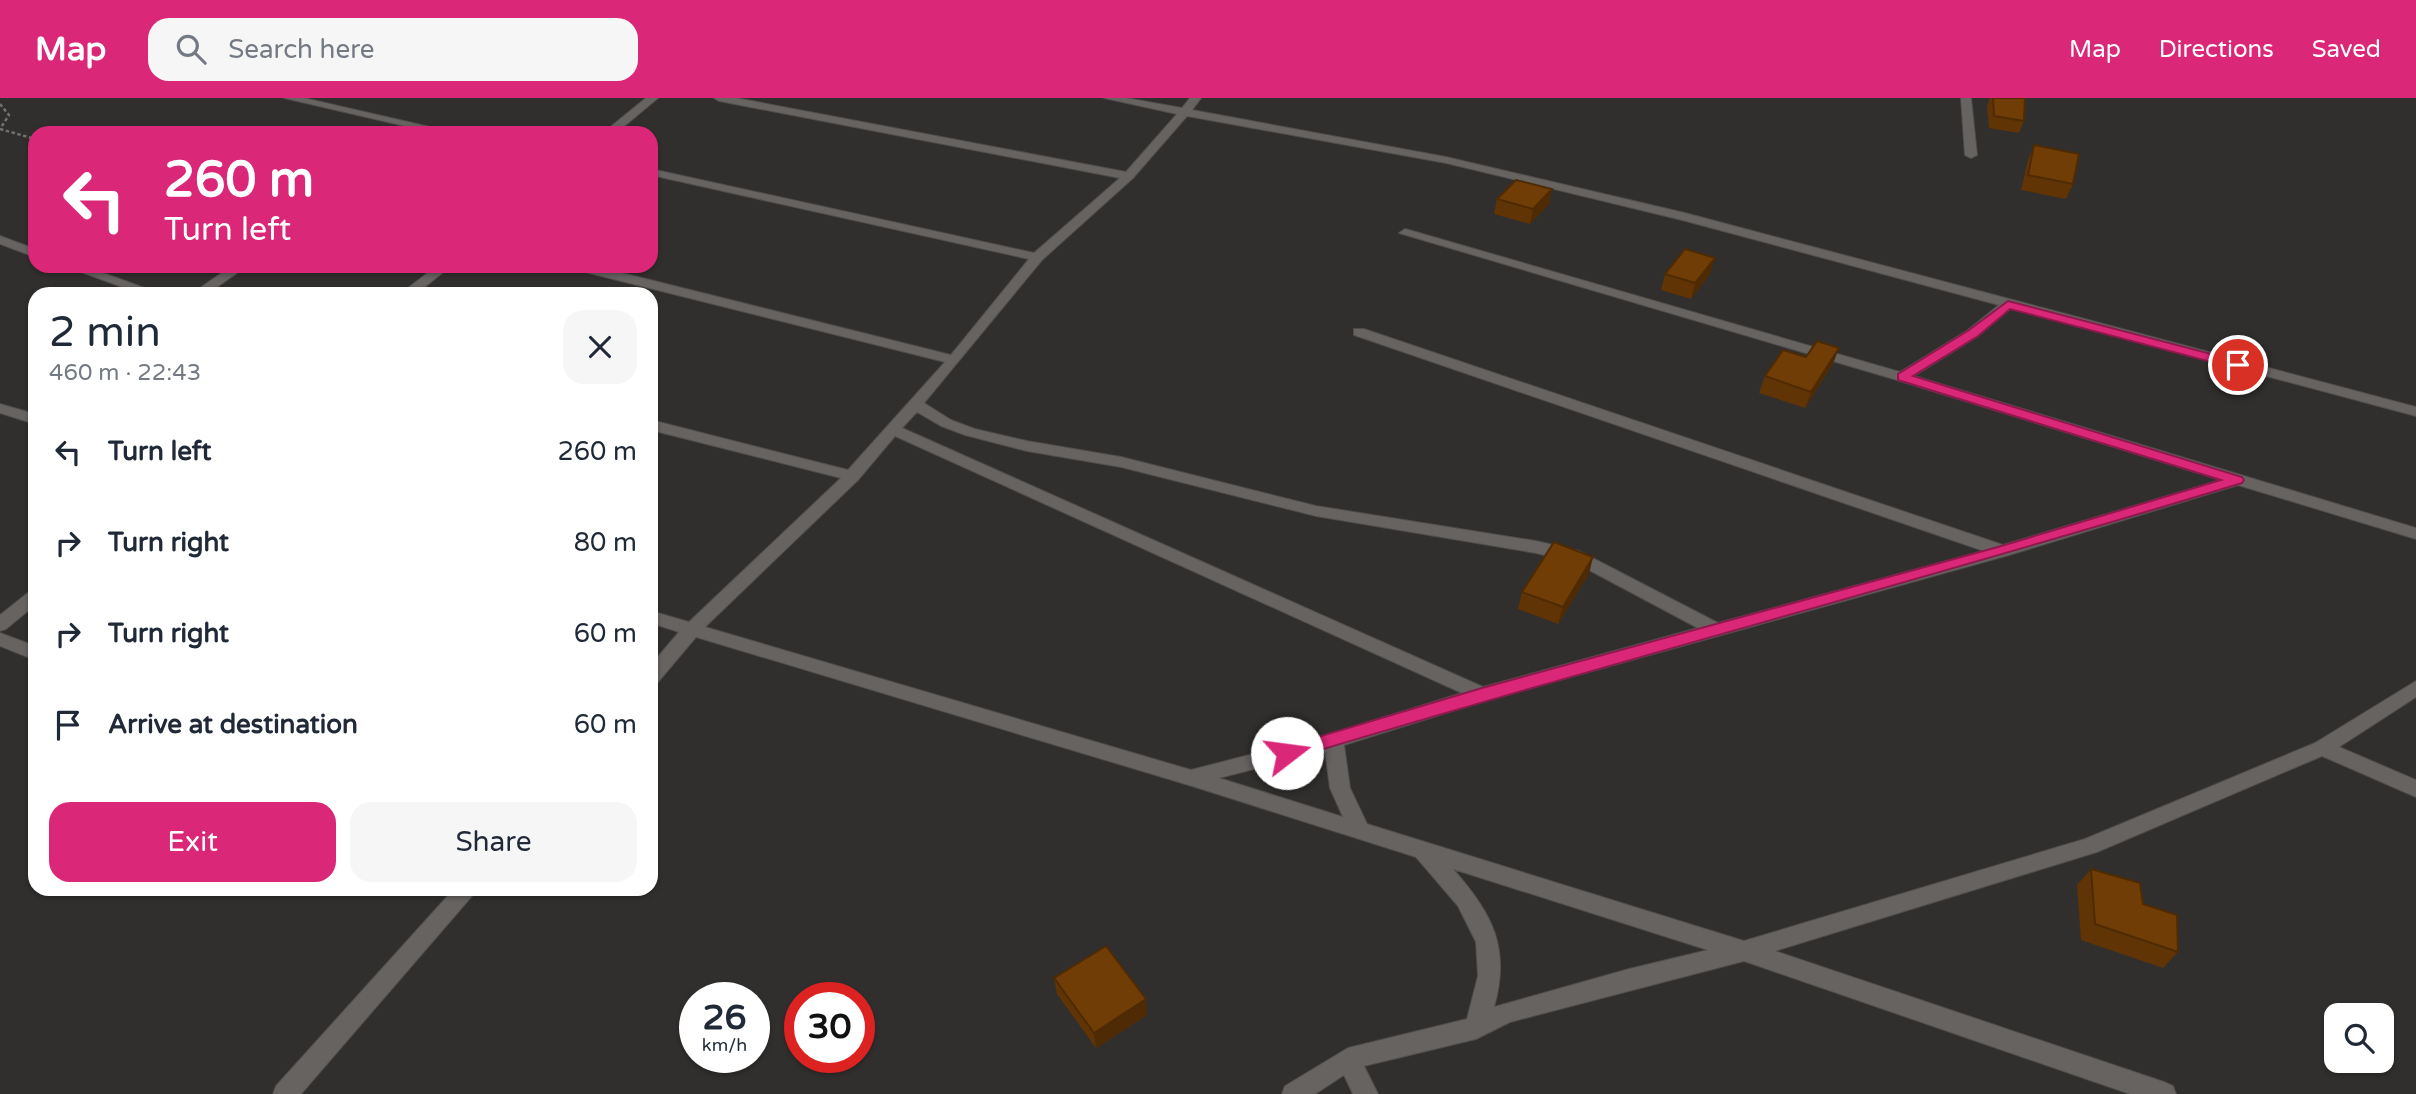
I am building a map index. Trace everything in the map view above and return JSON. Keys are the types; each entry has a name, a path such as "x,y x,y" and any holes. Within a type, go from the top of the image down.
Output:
{"street":[{"path":"289,98 415,126"},
{"path":"618,126 653,98"},
{"path":"719,98 1129,176"},
{"path":"1109,98 1447,160 1685,217 2416,412"},
{"path":"658,669 692,629 852,476 954,360 1037,257 1129,176 1196,98"},
{"path":"1966,98 1971,155"},
{"path":"658,174 1037,257"},
{"path":"1405,233 1902,377 2416,534"},
{"path":"0,240 28,251"},
{"path":"92,273 133,287"},
{"path":"209,287 231,273"},
{"path":"416,287 436,273"},
{"path":"606,273 954,360"},
{"path":"1902,377 1973,333 2008,304"},
{"path":"1359,332 2003,551"},
{"path":"916,404 958,428 1027,446 1121,461 1317,511 1536,547 1579,557 1716,630"},
{"path":"19,413 28,407"},
{"path":"0,408 28,416"},
{"path":"658,427 852,476"},
{"path":"894,430 1482,694"},
{"path":"1192,778 1334,741 1482,694 2003,551 2237,480"},
{"path":"0,625 28,602"},
{"path":"658,619 1192,778 1744,951 2164,1094"},
{"path":"0,639 28,650"},
{"path":"1294,1094 1348,1059 1476,1028 1506,1013 1744,951 2090,846 2322,748 2416,688"},
{"path":"1334,741 1340,788 1359,830"},
{"path":"2322,748 2416,789"},
{"path":"1422,850 1469,902 1483,929 1490,957 1488,987 1476,1028"},
{"path":"285,1094 461,896"},
{"path":"1348,1059 1367,1094"}],"path":[{"path":"0,104 9,115 0,129 28,137"}],"building":[{"path":"1993,98 2025,98 2024,121 1994,116"},
{"path":"2034,145 2079,154 2073,184 2028,175"},
{"path":"1516,180 1552,189 1533,209 1497,199"},
{"path":"1685,249 1715,258 1695,283 1665,274"},
{"path":"1817,341 1839,348 1811,392 1765,376 1783,350 1806,357"},
{"path":"1554,542 1593,557 1563,607 1522,592"},
{"path":"2091,869 2140,883 2143,904 2177,915 2178,952 2095,924"},
{"path":"1106,946 1146,999 1094,1033 1054,978"}],"route":[{"path":"1287,753 1334,741 1482,694 2003,551 2237,480 1902,377 1973,333 2008,304 2238,365"}]}
